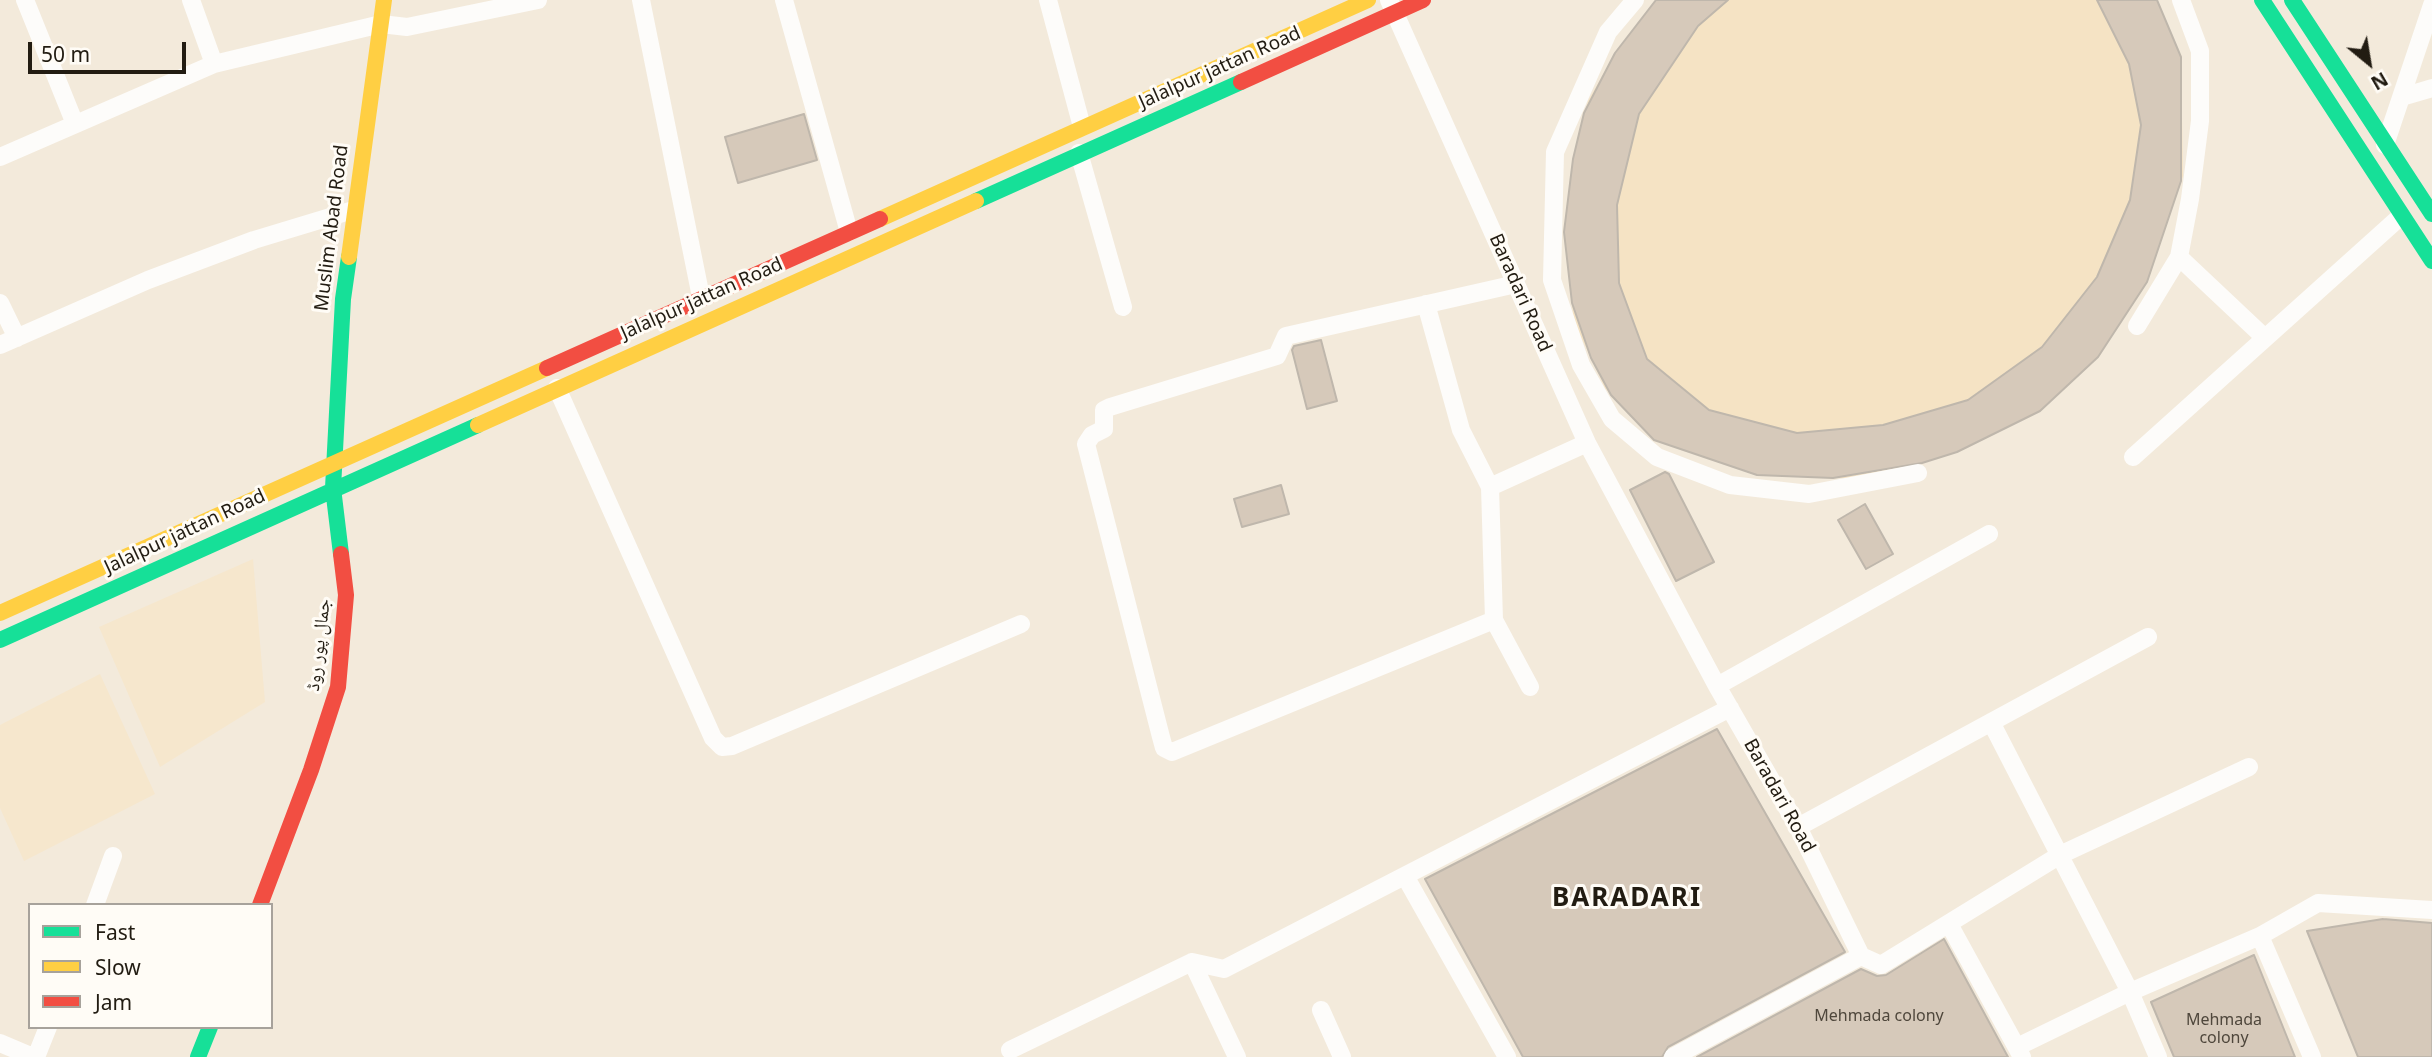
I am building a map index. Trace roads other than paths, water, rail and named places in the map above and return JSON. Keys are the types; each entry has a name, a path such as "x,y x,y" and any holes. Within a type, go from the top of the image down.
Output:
{"main road":[{"name":"Muslim Abad Road","path":"333,462 343,299 353,210 384,0"},
{"name":"Jalalpur jattan Road","path":"0,613 1368,0"},
{"name":"Jalalpur jattan Road","path":"0,640 1079,153 1392,7 1423,0"},
{"path":"2262,0 2432,261"},
{"path":"2292,0 2432,214"},
{"path":"956,183 962,205"},
{"name":"جمال پور روڈ","path":"261,903 311,770 338,687 346,594 333,488 333,462"},
{"path":"198,1057 209,1029"}],"street":[{"path":"25,0 75,124"},
{"path":"191,0 214,64"},
{"path":"0,157 214,64 381,24 407,27 538,0"},
{"path":"641,0 701,297"},
{"path":"784,0 849,232"},
{"path":"1048,0 1082,127"},
{"path":"1635,0 1608,32 1555,152 1552,280 1581,365 1612,419 1657,457 1730,485 1809,494 1918,473"},
{"path":"2137,326 2179,257 2200,121 2200,51 2181,0"},
{"path":"2385,145 2432,5"},
{"name":"Baradari Road","path":"1392,7 1587,443 1717,686 1798,827 1861,956"},
{"path":"2402,97 2432,88"},
{"path":"1079,153 1123,307"},
{"path":"0,303 8,342 160,276 254,240 353,210"},
{"path":"2133,457 2401,216"},
{"path":"2179,257 2265,338"},
{"path":"1494,620 1172,751 1164,748 1086,444 1092,435 1104,429 1104,410 1277,356 1286,336 1516,284"},
{"path":"1426,304 1461,430 1490,487 1494,620 1530,687"},
{"path":"557,388 713,738 722,747 732,746 1021,624"},
{"path":"1490,487 1587,443"},
{"path":"1717,686 1989,534"},
{"path":"1798,827 2148,637"},
{"path":"1010,1050 1192,962 1224,969 1730,708"},
{"path":"1991,722 2130,992 2158,1057"},
{"path":"1673,1057 1861,956 1881,965 2060,855 2249,767"},
{"path":"96,903 113,856"},
{"path":"1405,876 1507,1057"},
{"path":"1949,924 2020,1052 2130,992 2260,936 2318,903 2432,910"},
{"path":"2260,936 2312,1057"},
{"path":"1192,962 1237,1057"},
{"path":"1321,1010 1342,1057"},
{"path":"0,1043 35,1057 47,1029"}],"district":[{"name":"BARADARI","path":"1627,899"}]}
